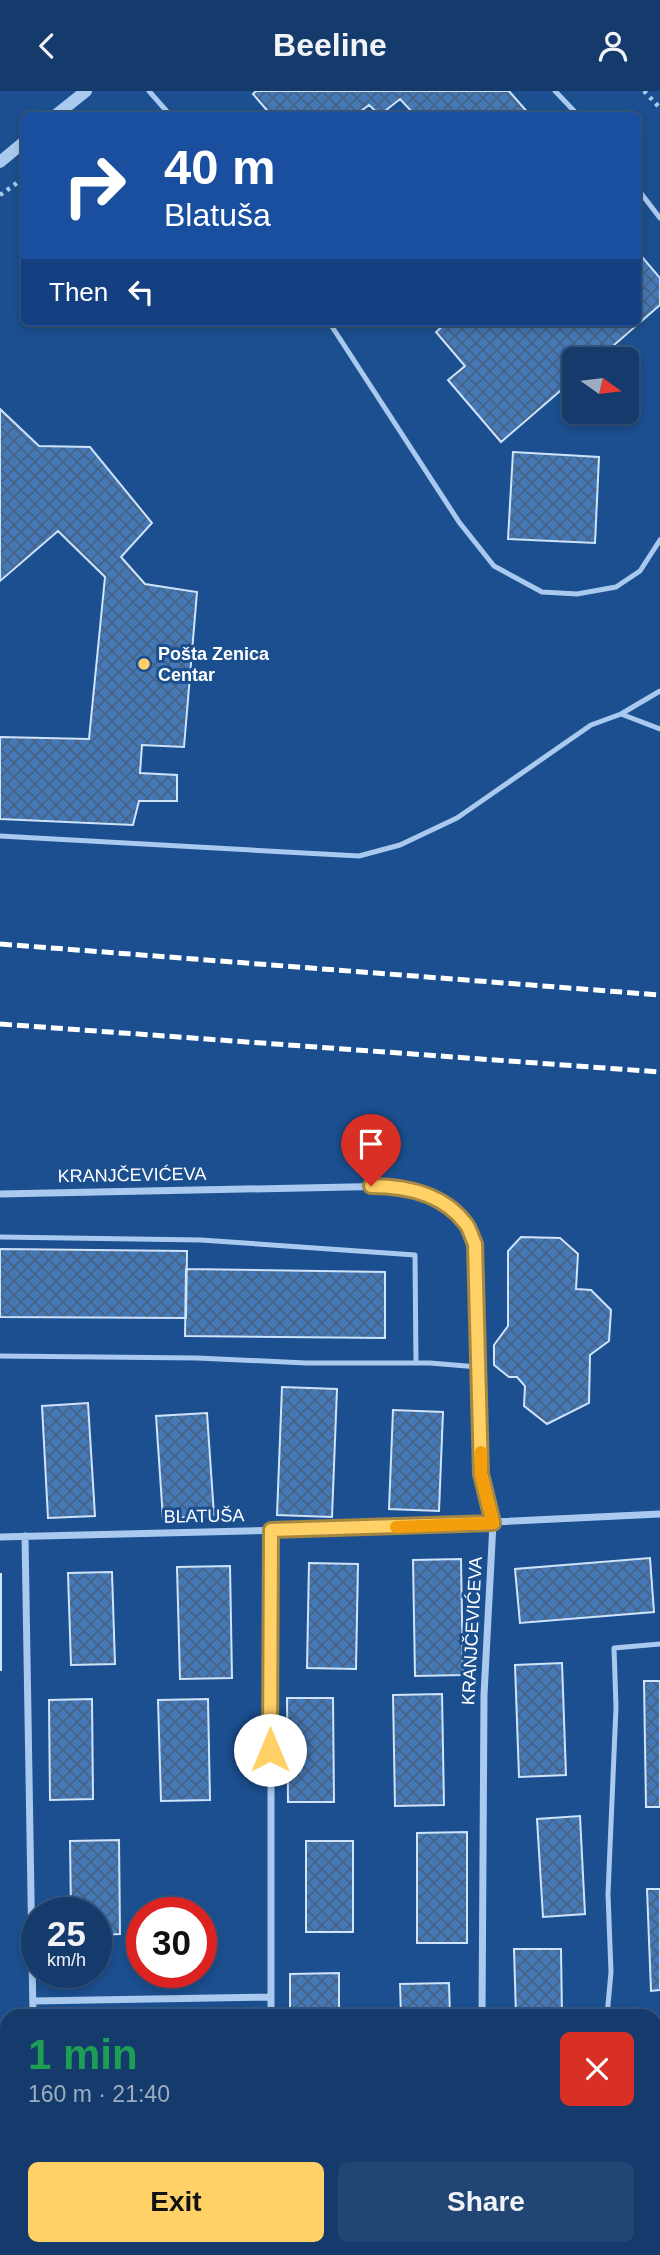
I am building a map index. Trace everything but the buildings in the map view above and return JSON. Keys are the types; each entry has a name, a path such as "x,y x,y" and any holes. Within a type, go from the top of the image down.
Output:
{"street":[{"path":"60,112 86,91"},
{"path":"0,162 21,144"},
{"name":"KRANJČEVIĆEVA","path":"0,1194 398,1186 442,1201 466,1224 475,1244 481,1474 493,1523 484,1695 482,2009"},
{"name":"BLATUŠA","path":"0,1537 493,1523 660,1514"},
{"path":"270,2009 271,1530"},
{"path":"26,1536 33,2009"},
{"path":"33,2001 269,1997"}],"lane":[{"path":"149,91 167,112"},
{"path":"555,91 575,112"},
{"path":"641,193 660,218"},
{"path":"332,326 459,522 494,566 542,592 577,594 616,587 639,571 660,540"},
{"path":"0,836 359,856 400,845 457,818 591,725 621,714 660,691"},
{"path":"621,714 660,729"},
{"path":"0,1237 201,1240 415,1255 415,1363"},
{"path":"0,1356 160,1357 478,1367"},
{"path":"608,2009 611,1972 608,1894 616,1707 614,1648 660,1644"}],"path":[{"path":"644,91 660,109"}],"railway":[{"path":"0,944 660,995"},
{"path":"0,1024 660,1072"}],"slow traffic":[{"path":"396,1527 493,1523 481,1474 481,1452"}],"place":[{"name":"Pošta Zenica Centar","path":"144,664"}],"route":[{"path":"270,1750 271,1530 493,1523 481,1474 475,1244 466,1224 442,1201 398,1186 371,1186"}]}
